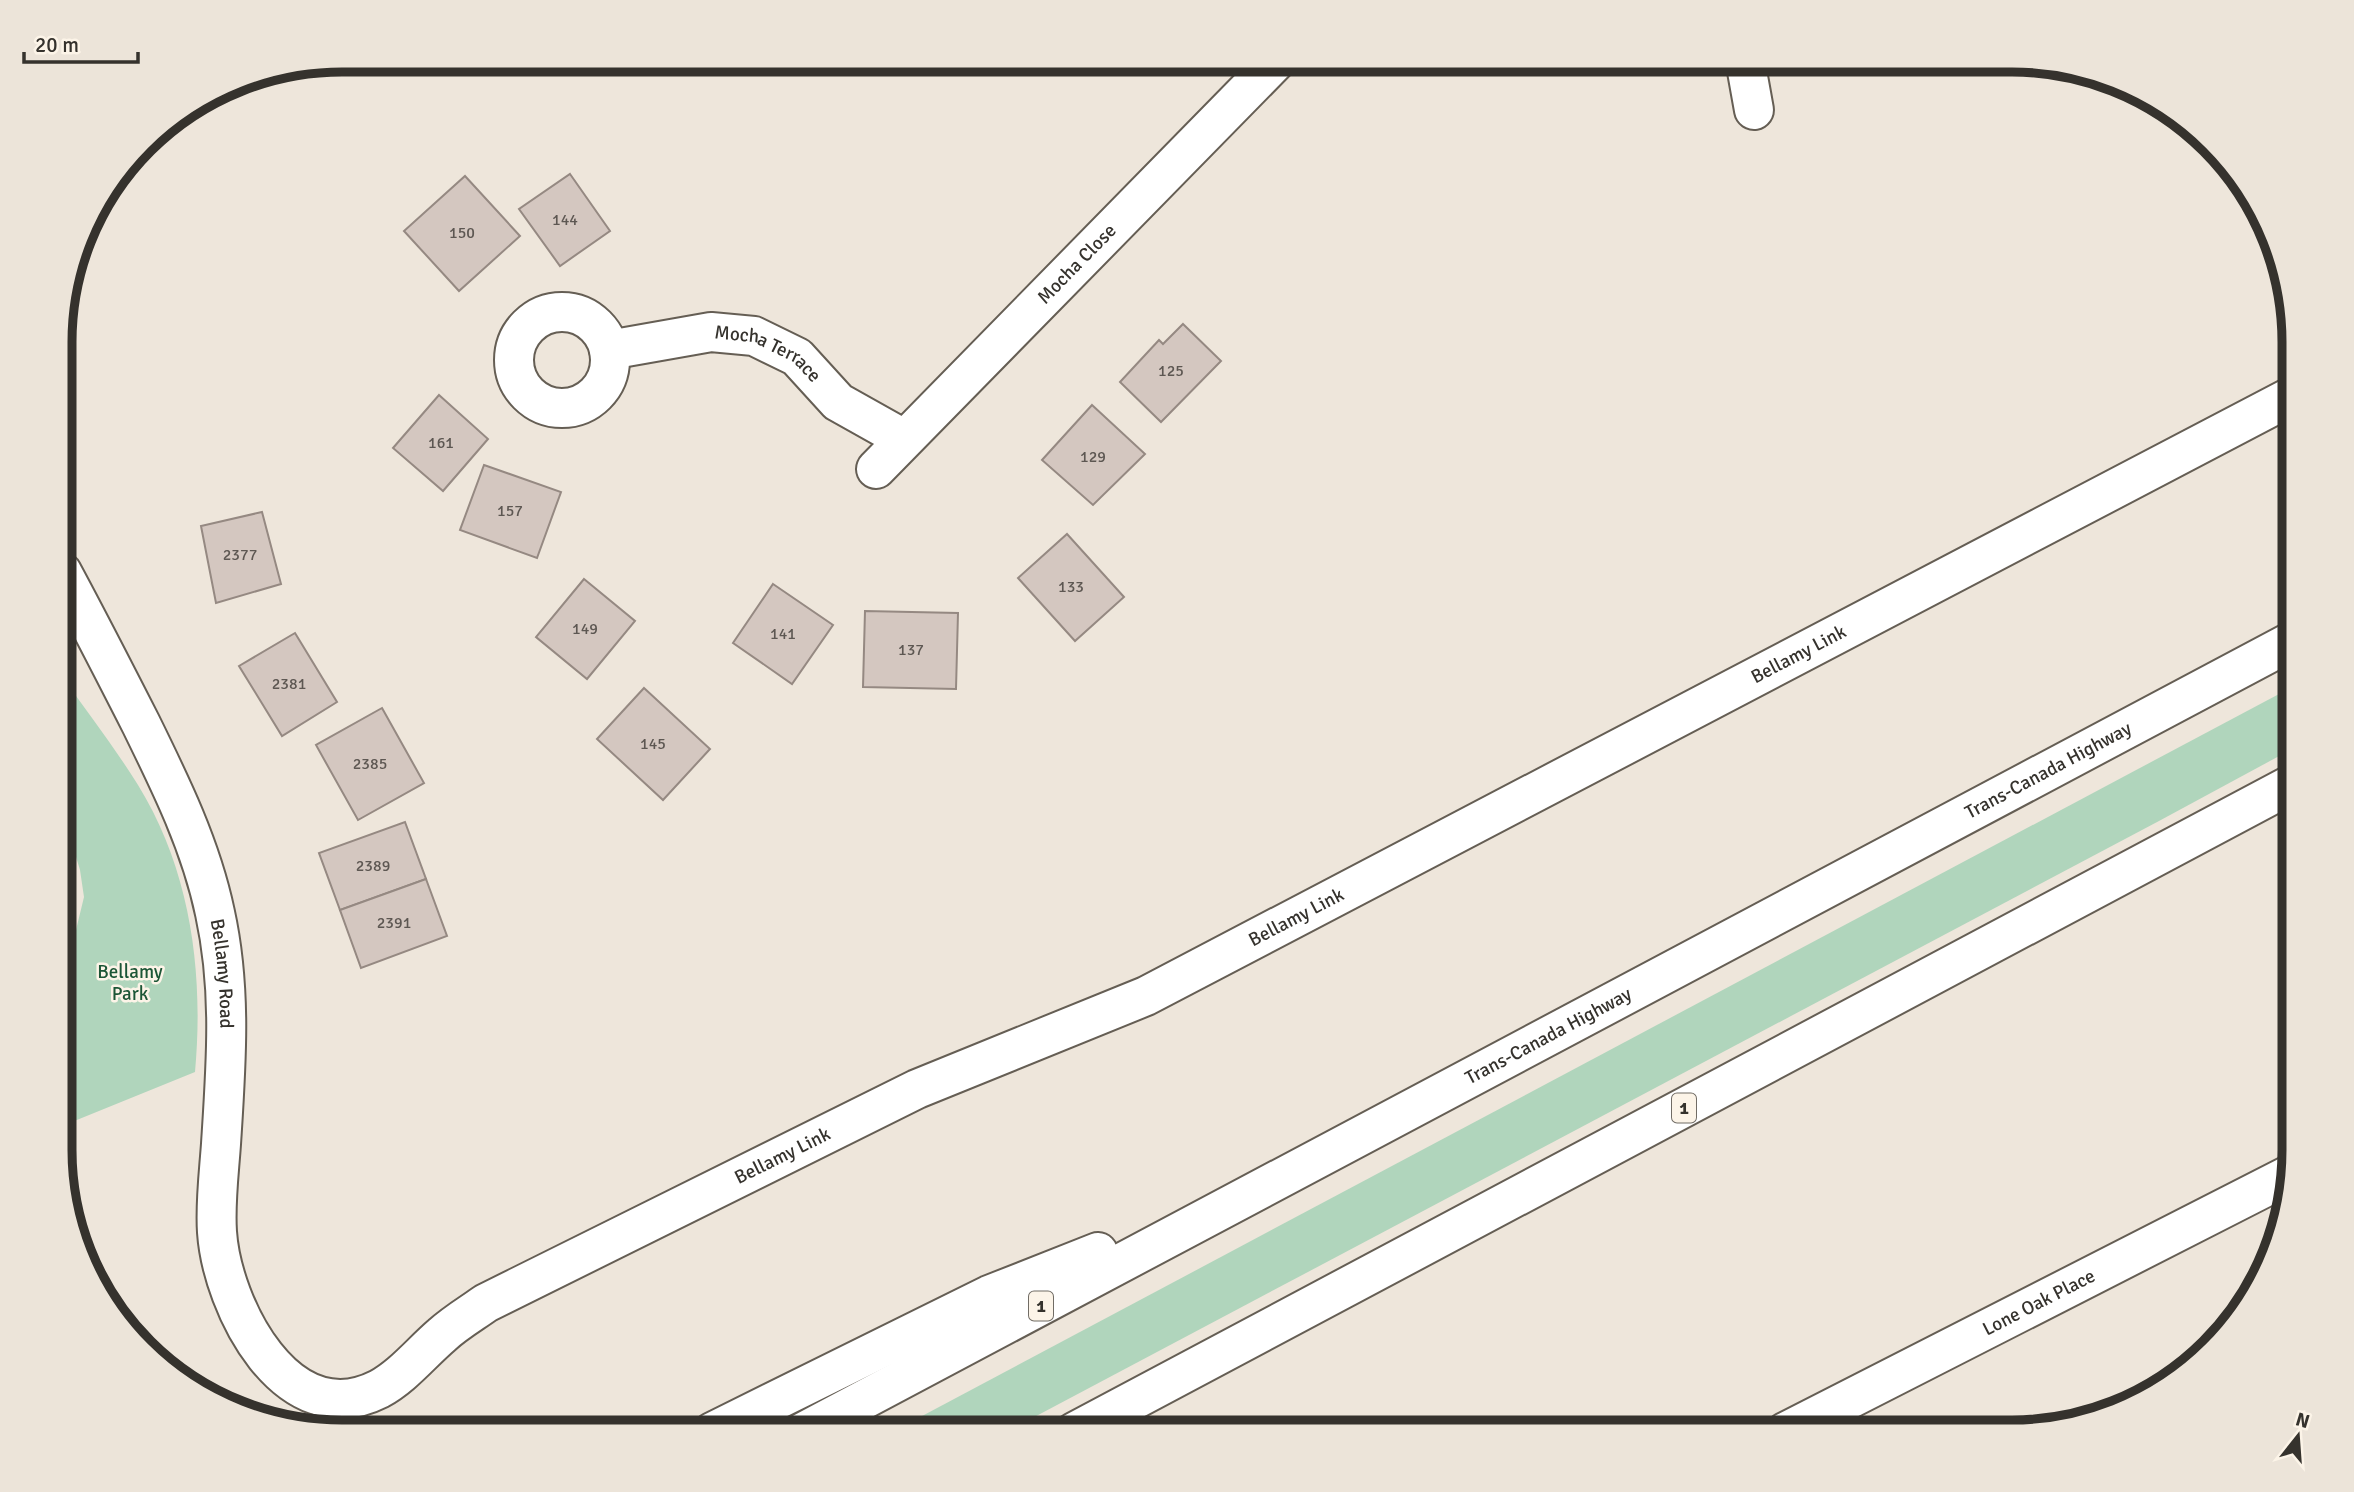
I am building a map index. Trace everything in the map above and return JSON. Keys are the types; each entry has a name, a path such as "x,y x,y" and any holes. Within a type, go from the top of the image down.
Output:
{"main road":[{"name":"Mocha Close","path":"876,469 1265,72"},
{"path":"1747,72 1754,110"},
{"name":"Mocha Terrace","path":"609,350 710,332 754,336 797,357 838,402 904,439"},
{"name":"Bellamy Link","path":"295,1386 321,1396 349,1399 379,1389 401,1373 444,1333 486,1303 917,1089 1146,996 2282,401"},
{"name":"Bellamy Road","path":"72,592 178,800 209,890 222,954 228,1021 217,1233 227,1281 242,1322 265,1356 295,1386"},
{"name":"Trans-Canada Highway","path":"826,1420 2282,646"},
{"name":"1","path":"1097,1420 2282,789"},
{"name":"Lone Oak Place","path":"1809,1420 2281,1179"},
{"path":"736,1420 989,1295 1279,1180"}],"green space":[{"name":"Bellamy Park","path":"72,690 138,785 171,852 190,924 195,960 197,1035 195,1072 72,1122 72,936 84,897 72,844"},
{"path":"2282,692 2282,754 2159,821 1029,1420 915,1420"}],"building":[{"path":"570,174 610,231 560,266 519,209"},
{"path":"465,176 520,236 459,291 404,231"},
{"path":"1183,324 1221,361 1161,422 1120,382 1159,340 1163,344"},
{"path":"439,395 488,439 443,491 393,448"},
{"path":"1092,405 1145,454 1093,505 1042,460"},
{"path":"484,465 561,492 537,558 460,530"},
{"path":"262,512 281,584 216,603 201,526"},
{"path":"1067,534 1124,597 1075,641 1018,578"},
{"path":"584,579 635,621 587,679 536,637"},
{"path":"773,584 833,625 792,684 733,643"},
{"path":"865,611 958,613 956,689 863,687"},
{"path":"295,633 337,702 282,736 239,666"},
{"path":"644,688 710,749 663,800 597,739"},
{"path":"382,708 424,783 358,820 316,745"},
{"path":"405,822 426,879 340,910 319,853"},
{"path":"426,879 447,936 361,968 340,910"}]}
